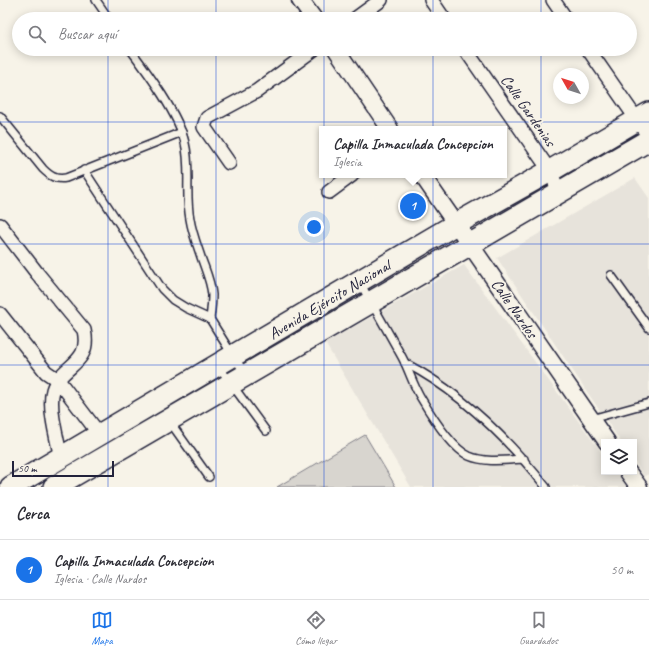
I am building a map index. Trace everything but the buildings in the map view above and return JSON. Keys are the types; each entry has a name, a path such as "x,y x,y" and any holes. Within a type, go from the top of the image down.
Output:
{"main road":[{"name":"Avenida Ejército Nacional","path":"54,487 162,411 225,361 456,224 643,116"},
{"name":"Avenida Ejército Nacional","path":"11,487 100,435 238,379 649,140"}],"street":[{"path":"300,0 309,12"},
{"path":"365,12 381,0"},
{"path":"431,0 439,12"},
{"path":"553,0 561,12"},
{"path":"229,163 204,127 207,118 257,91 304,56"},
{"path":"341,56 388,126"},
{"name":"Calle Gardenias","path":"470,56 550,171 559,192"},
{"path":"594,56 643,116 649,137"},
{"path":"329,192 348,178"},
{"name":"Calle Nardos","path":"424,178 606,439"},
{"path":"0,225 84,330 86,340 83,355 58,380 53,391 52,413 61,458"},
{"path":"0,314 46,372 58,380 100,435"},
{"path":"630,475 639,487"}],"lane":[{"path":"96,0 104,12"},
{"path":"135,56 160,94 182,132 186,144 186,189 188,208 192,228 209,278 212,295 210,319 225,361 238,379 266,431"},
{"path":"0,116 35,160 50,175 60,179 182,132"},
{"path":"84,170 162,289 173,300 210,319"},
{"path":"611,275 649,328"},
{"path":"359,281 405,363 421,398 451,442 469,456 478,459 524,459"},
{"path":"225,361 238,379"},
{"path":"405,363 437,381 493,428 524,459 546,487"},
{"path":"591,419 649,403"},
{"path":"162,411 209,477"}],"shaded area":[{"path":"635,178 649,198 649,474 644,476 637,466 637,439 619,439 497,258"},
{"path":"464,265 601,452 601,475 618,475 627,487 411,487 325,343"},
{"path":"365,435 396,487 277,487"}],"place":[{"name":"Capilla Inmaculada Concepcion","path":"413,206"}]}
